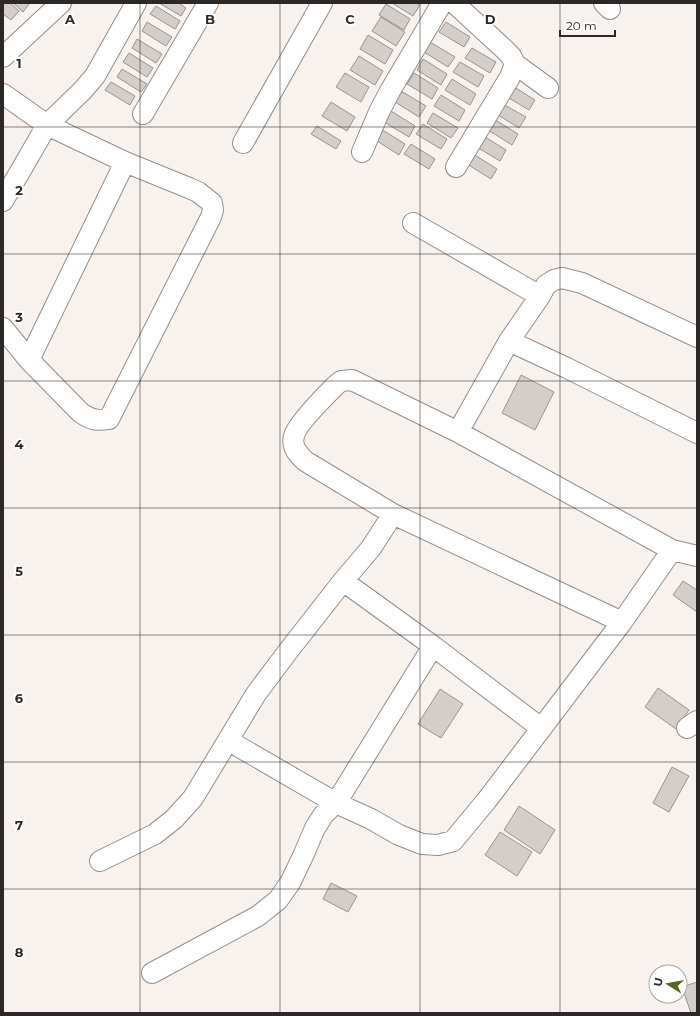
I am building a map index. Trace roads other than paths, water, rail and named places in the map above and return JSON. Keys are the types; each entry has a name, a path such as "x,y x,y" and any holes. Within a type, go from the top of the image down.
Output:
{"street":[{"path":"3,57 61,3"},
{"path":"3,201 47,125 83,90 95,76 136,3"},
{"path":"143,114 208,3"},
{"path":"243,144 322,3"},
{"path":"362,152 379,112 390,91 442,3"},
{"path":"454,3 504,49 511,56 515,64 548,88"},
{"path":"456,167 510,77 515,64"},
{"path":"3,94 47,125 125,162 198,192 212,203 213,210 212,217 110,419 99,421 89,418 81,413 29,360 3,328"},
{"path":"29,360 125,162"},
{"path":"413,223 540,296"},
{"path":"458,432 509,341 546,285 554,280 562,278 572,280 598,290 697,337"},
{"path":"509,341 567,368 697,433"},
{"path":"622,622 393,514 305,461 297,452 293,444 294,436 298,427 341,381 347,380 358,383 458,432 672,550 697,556"},
{"path":"100,861 155,834 174,819 193,798 229,741 256,694 343,581 371,548 393,514"},
{"path":"229,741 336,803 371,818 400,835 422,844 438,845 453,841 487,800 622,622 672,550"},
{"path":"343,581 433,646 541,728"},
{"path":"152,973 258,916 278,900 290,883 304,856 314,828 324,814 336,803 433,646"}]}
